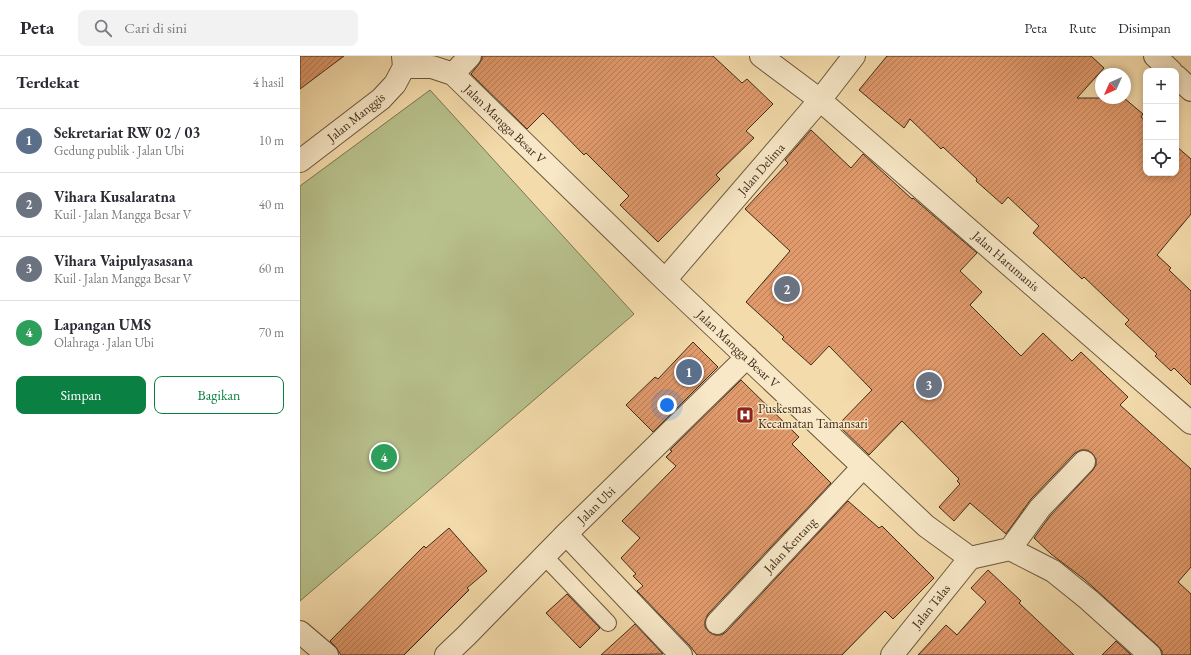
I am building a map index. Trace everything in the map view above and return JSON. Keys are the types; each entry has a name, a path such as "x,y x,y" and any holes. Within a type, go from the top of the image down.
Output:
{"street":[{"path":"453,74 470,56"},
{"name":"Jalan Harumanis","path":"761,56 820,100 1191,423"},
{"name":"Jalan Delima","path":"665,280 820,100 854,56"},
{"path":"1155,56 1168,68"},
{"name":"Jalan Mangga Besar V","path":"404,61 432,67 453,74 665,280 926,526 970,558"},
{"name":"Jalan Manggis","path":"300,161 381,99 395,84 404,61"},
{"path":"1179,79 1191,90"},
{"name":"Jalan Ubi","path":"446,655 566,534 747,357"},
{"path":"1010,549 1040,508 1084,462"},
{"name":"Jalan Kentang","path":"717,623 863,467"},
{"path":"566,534 681,655"},
{"path":"970,558 1010,549 1053,571 1089,600 1150,655"},
{"name":"Jalan Talas","path":"892,655 970,558"},
{"path":"300,632 327,655"}],"lane":[{"path":"545,556 608,623"}],"green space":[{"path":"430,90 634,314 300,601 300,186"}],"building":[{"path":"300,56 344,56 300,89"},
{"path":"482,56 713,56 742,83 747,79 773,104 746,131 754,138 716,175 720,179 658,242 620,205 629,196 586,153 584,155 543,113 527,129 471,74 479,64"},
{"path":"887,56 1091,56 1104,68 1095,68 1095,78 1077,98 1095,98 1095,104 1131,104 1143,114 1141,117 1143,119 1143,176 1179,176 1179,149 1191,159 1191,214 1157,255 1171,268 1169,270 1191,291 1191,385 1174,368 1171,371 1155,356 1157,354 1125,324 1129,320 1084,277 1082,279 1033,233 1039,226 1008,197 1002,204 976,181 977,179 943,147 941,149 910,119 904,128 859,90"},
{"path":"811,130 851,168 863,154 912,199 913,198 977,253 960,271 982,292 970,305 1021,356 1043,333 1072,361 1081,352 1128,397 1120,405 1191,469 1191,567 1178,582 1191,594 1191,655 1162,655 1162,651 1158,646 1084,579 1051,554 1034,538 1050,516 1093,470 1096,465 1096,459 1092,453 1087,450 1081,450 1075,453 1031,499 1006,534 970,503 954,521 939,507 960,484 957,481 959,479 902,421 869,455 838,425 872,390 829,346 811,365 782,339 784,337 746,302 790,251 745,209 788,163 785,160"},
{"path":"693,342 718,367 653,432 626,405 655,377 658,379"},
{"path":"741,380 799,437 792,444 831,483 708,614 705,621 705,627 709,632 715,635 721,635 726,632 848,501 879,528 882,526 934,578 893,619 885,611 842,655 697,655 637,591 643,586 633,576 636,574 621,558 640,538 622,521 676,466 666,457 672,451 670,450"},
{"path":"449,528 487,571 467,588 469,590 404,655 341,655 330,641 424,546 426,548"},
{"path":"988,570 1021,601 1019,603 1074,655 918,655 946,625 957,635 986,602 971,588"},
{"path":"567,594 600,628 580,648 546,613"},
{"path":"635,624 663,654 601,655"},
{"path":"1116,641 1131,655 1102,655"}],"place":[{"name":"Vihara Kusalaratna","path":"787,289"},
{"name":"Sekretariat RW 02 / 03","path":"689,372"},
{"name":"Vihara Vaipulyasasana","path":"929,385"},
{"name":"Puskesmas Kecamatan Tamansari","path":"745,415"},
{"name":"Lapangan UMS","path":"384,457"}]}
